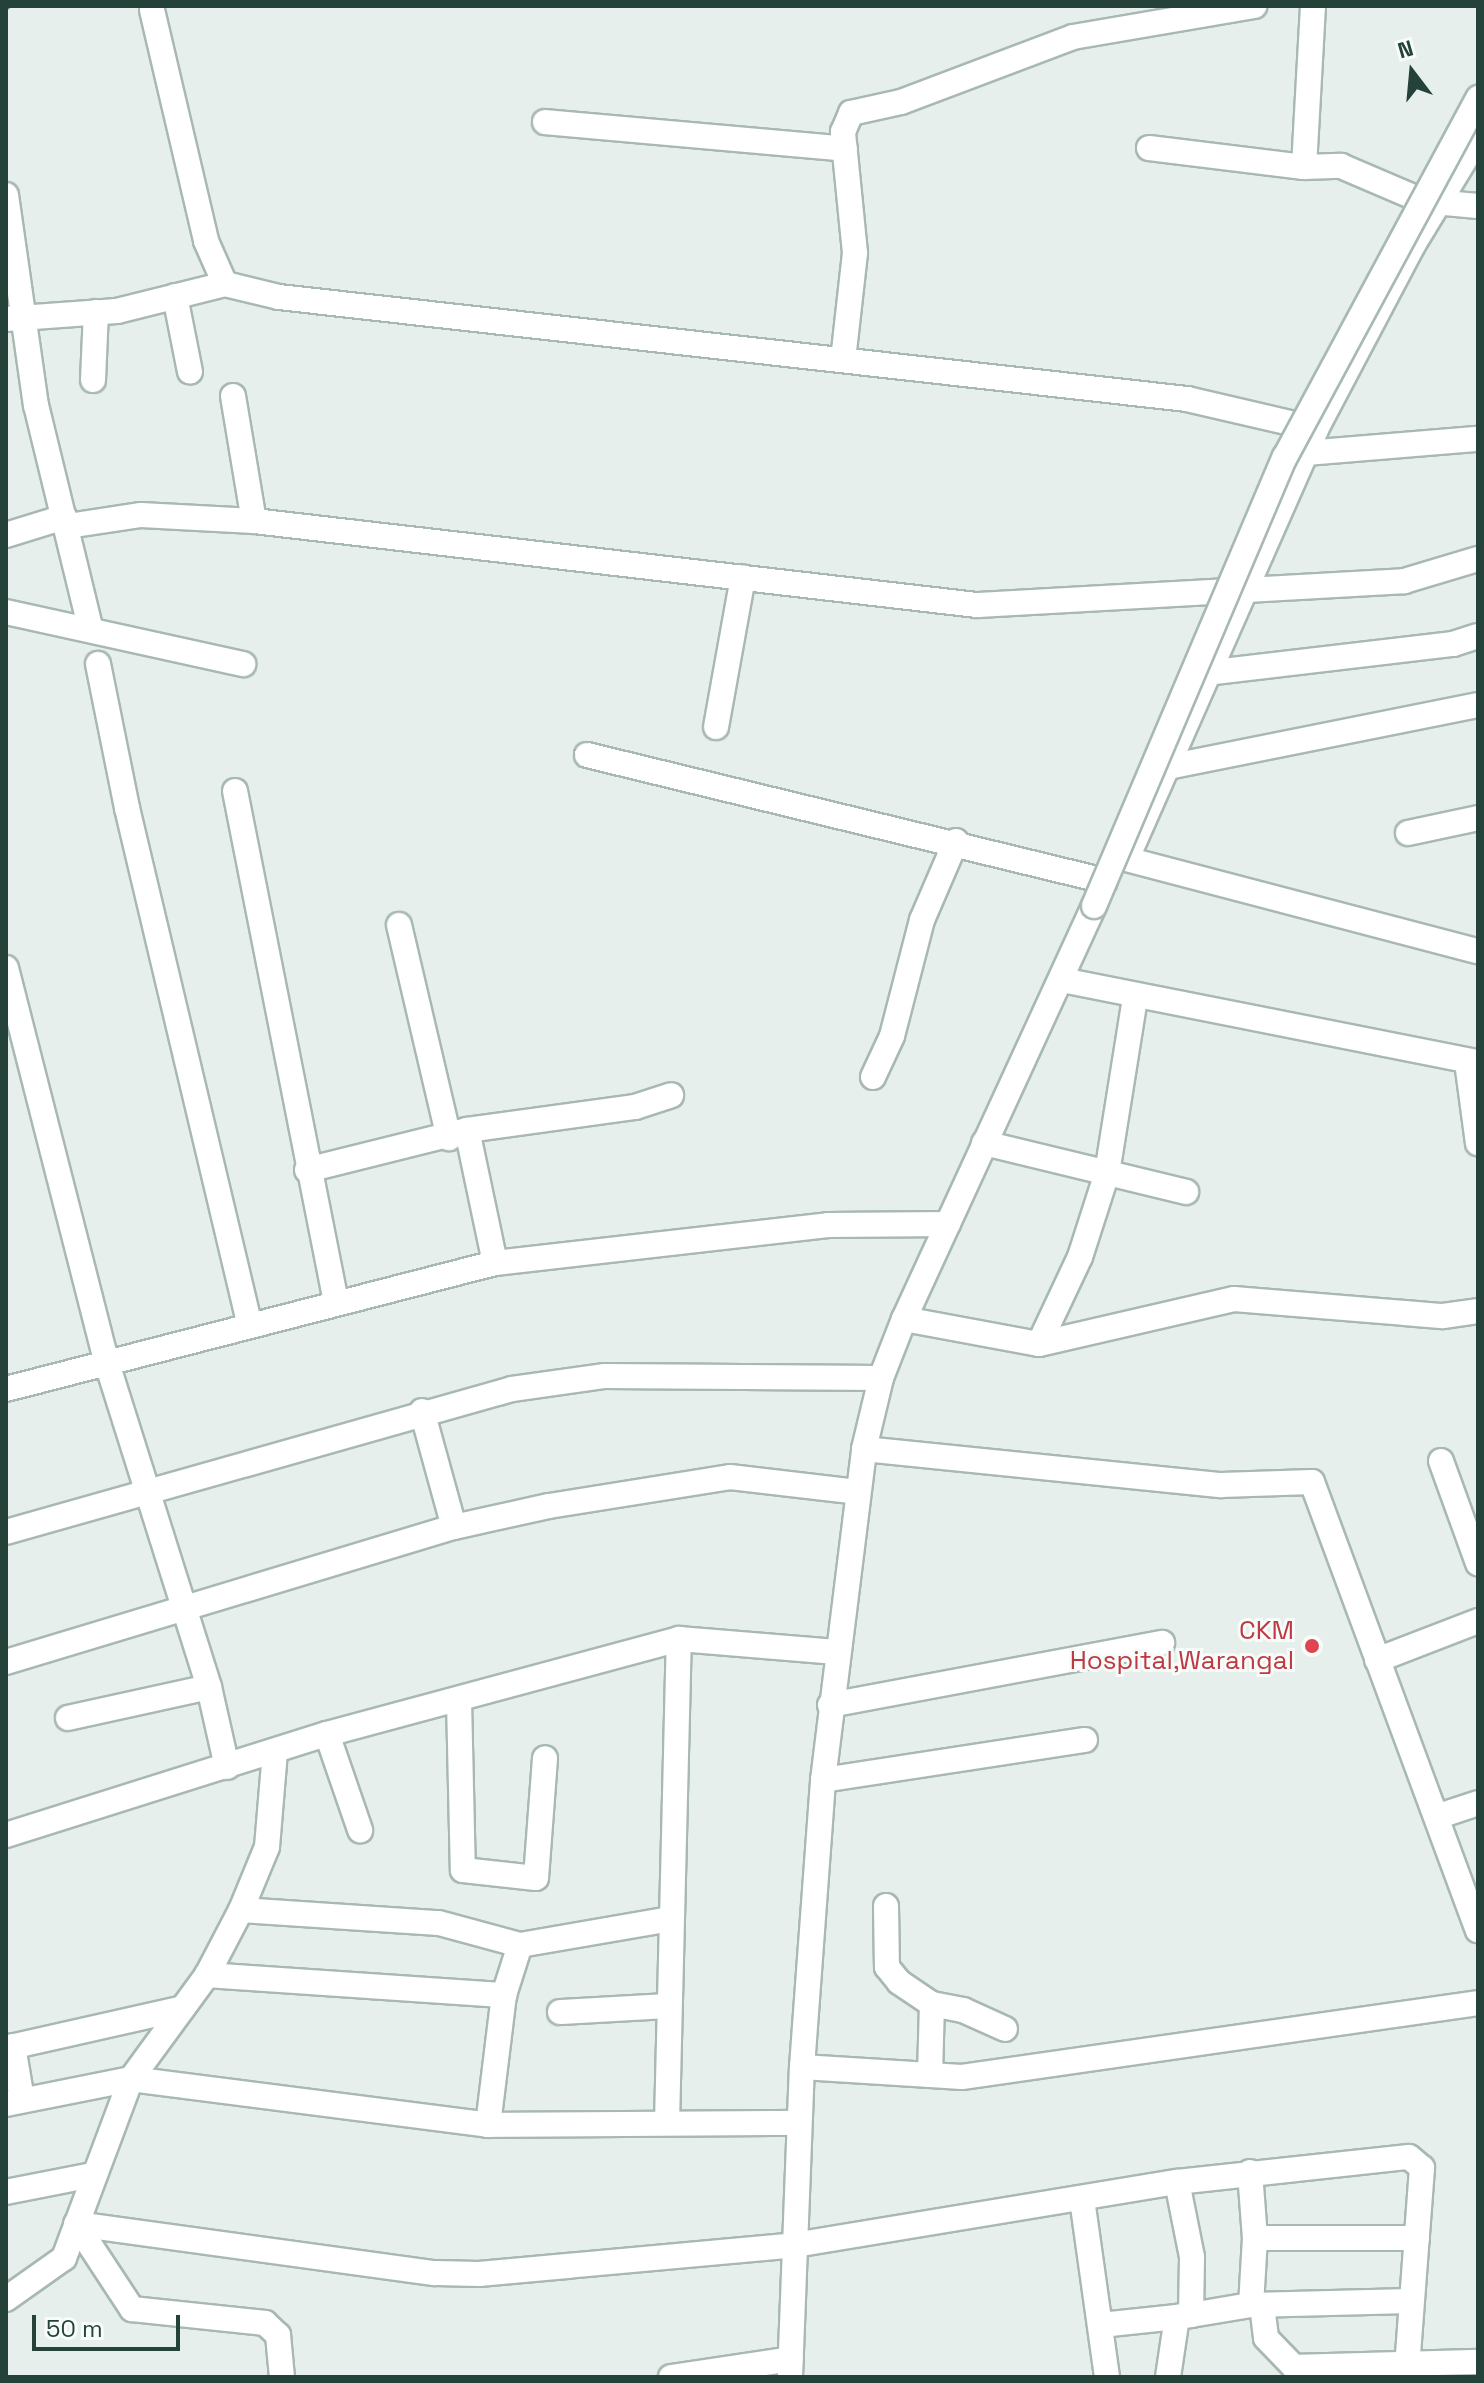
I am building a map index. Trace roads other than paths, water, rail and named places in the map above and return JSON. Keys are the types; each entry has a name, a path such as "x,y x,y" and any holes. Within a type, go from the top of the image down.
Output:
{"street":[{"path":"843,360 855,253 845,149 845,119 851,113 901,102 1073,37 1254,6"},
{"path":"1304,167 1313,6"},
{"path":"152,10 206,241 225,284"},
{"path":"671,2377 791,2368 802,2067 823,1780 857,1492 881,1378 904,1319 984,1143 1062,980 1285,457 1478,98"},
{"path":"545,122 845,149"},
{"path":"1081,935 1102,919 1206,673 1316,429 1413,245 1442,202 1478,138"},
{"path":"1149,148 1304,167 1341,166 1395,192 1478,206"},
{"path":"6,195 13,319 90,626"},
{"path":"13,319 96,312 225,284 279,297 1187,399 1316,429"},
{"path":"175,296 190,372"},
{"path":"93,380 96,312"},
{"path":"233,396 254,521"},
{"path":"1306,453 1478,439"},
{"path":"6,535 66,521 141,515 254,521 977,605 1244,593 1404,581 1478,559"},
{"path":"716,727 743,577"},
{"path":"6,612 90,626 243,664"},
{"path":"1206,673 1453,644 1478,636"},
{"path":"98,664 127,808 249,1322"},
{"path":"1168,767 1478,705"},
{"path":"587,755 767,802 956,841 1105,881"},
{"path":"235,791 307,1170 336,1302"},
{"path":"1408,833 1478,818"},
{"path":"873,1077 892,1036 922,920 956,841"},
{"path":"1126,859 1477,951"},
{"path":"399,925 495,1263"},
{"path":"6,968 106,1360 209,1687 227,1767"},
{"path":"1062,980 1135,999 1473,1062 1478,1143"},
{"path":"1039,1344 1080,1257 1107,1173 1135,999"},
{"path":"307,1170 458,1134 635,1107 671,1095"},
{"path":"984,1143 1186,1192"},
{"path":"6,1389 249,1322 495,1263 828,1225 948,1224"},
{"path":"904,1319 1039,1344 1234,1299 1443,1316 1478,1311"},
{"path":"6,1532 147,1488 512,1389 605,1376 881,1378"},
{"path":"422,1411 454,1527"},
{"path":"864,1449 1221,1485 1310,1480 1439,1816 1478,1930"},
{"path":"1441,1461 1478,1563"},
{"path":"6,1662 454,1527 549,1506 730,1477 857,1492"},
{"path":"1377,1660 1478,1621"},
{"path":"6,1835 327,1734 679,1639 836,1652"},
{"path":"667,2123 679,1639"},
{"path":"830,1705 1162,1643"},
{"path":"68,1718 209,1687"},
{"path":"459,1700 463,1870 536,1878 545,1758"},
{"path":"327,1734 360,1830"},
{"path":"823,1780 1085,1740"},
{"path":"6,2299 58,2265 79,2225 93,2175 131,2079 207,1975 241,1910 267,1847 275,1751"},
{"path":"1439,1816 1478,1803"},
{"path":"886,1906 887,1967 932,2004 963,2010 1005,2029"},
{"path":"241,1910 439,1923 520,1945 670,1919"},
{"path":"488,2125 504,1995 520,1945"},
{"path":"207,1975 504,1995"},
{"path":"802,2067 962,2077 1478,2003"},
{"path":"930,2075 932,2004"},
{"path":"560,2012 669,2006"},
{"path":"183,2008 10,2047 14,2102 131,2079 488,2125 799,2123"},
{"path":"79,2225 436,2273 795,2245 1177,2182 1250,2172 1417,2158 1422,2168 1407,2367"},
{"path":"1250,2172 1256,2305 1266,2338 1294,2367 1407,2367 1478,2362"},
{"path":"6,2192 93,2175"},
{"path":"1168,2377 1184,2316 1192,2257 1177,2182"},
{"path":"1082,2199 1107,2377"},
{"path":"79,2225 132,2309 265,2323 278,2335 282,2377"},
{"path":"1255,2238 1417,2238"},
{"path":"1101,2325 1256,2305 1410,2301"}],"place":[{"name":"CKM Hospital,Warangal","path":"1312,1646"}]}
